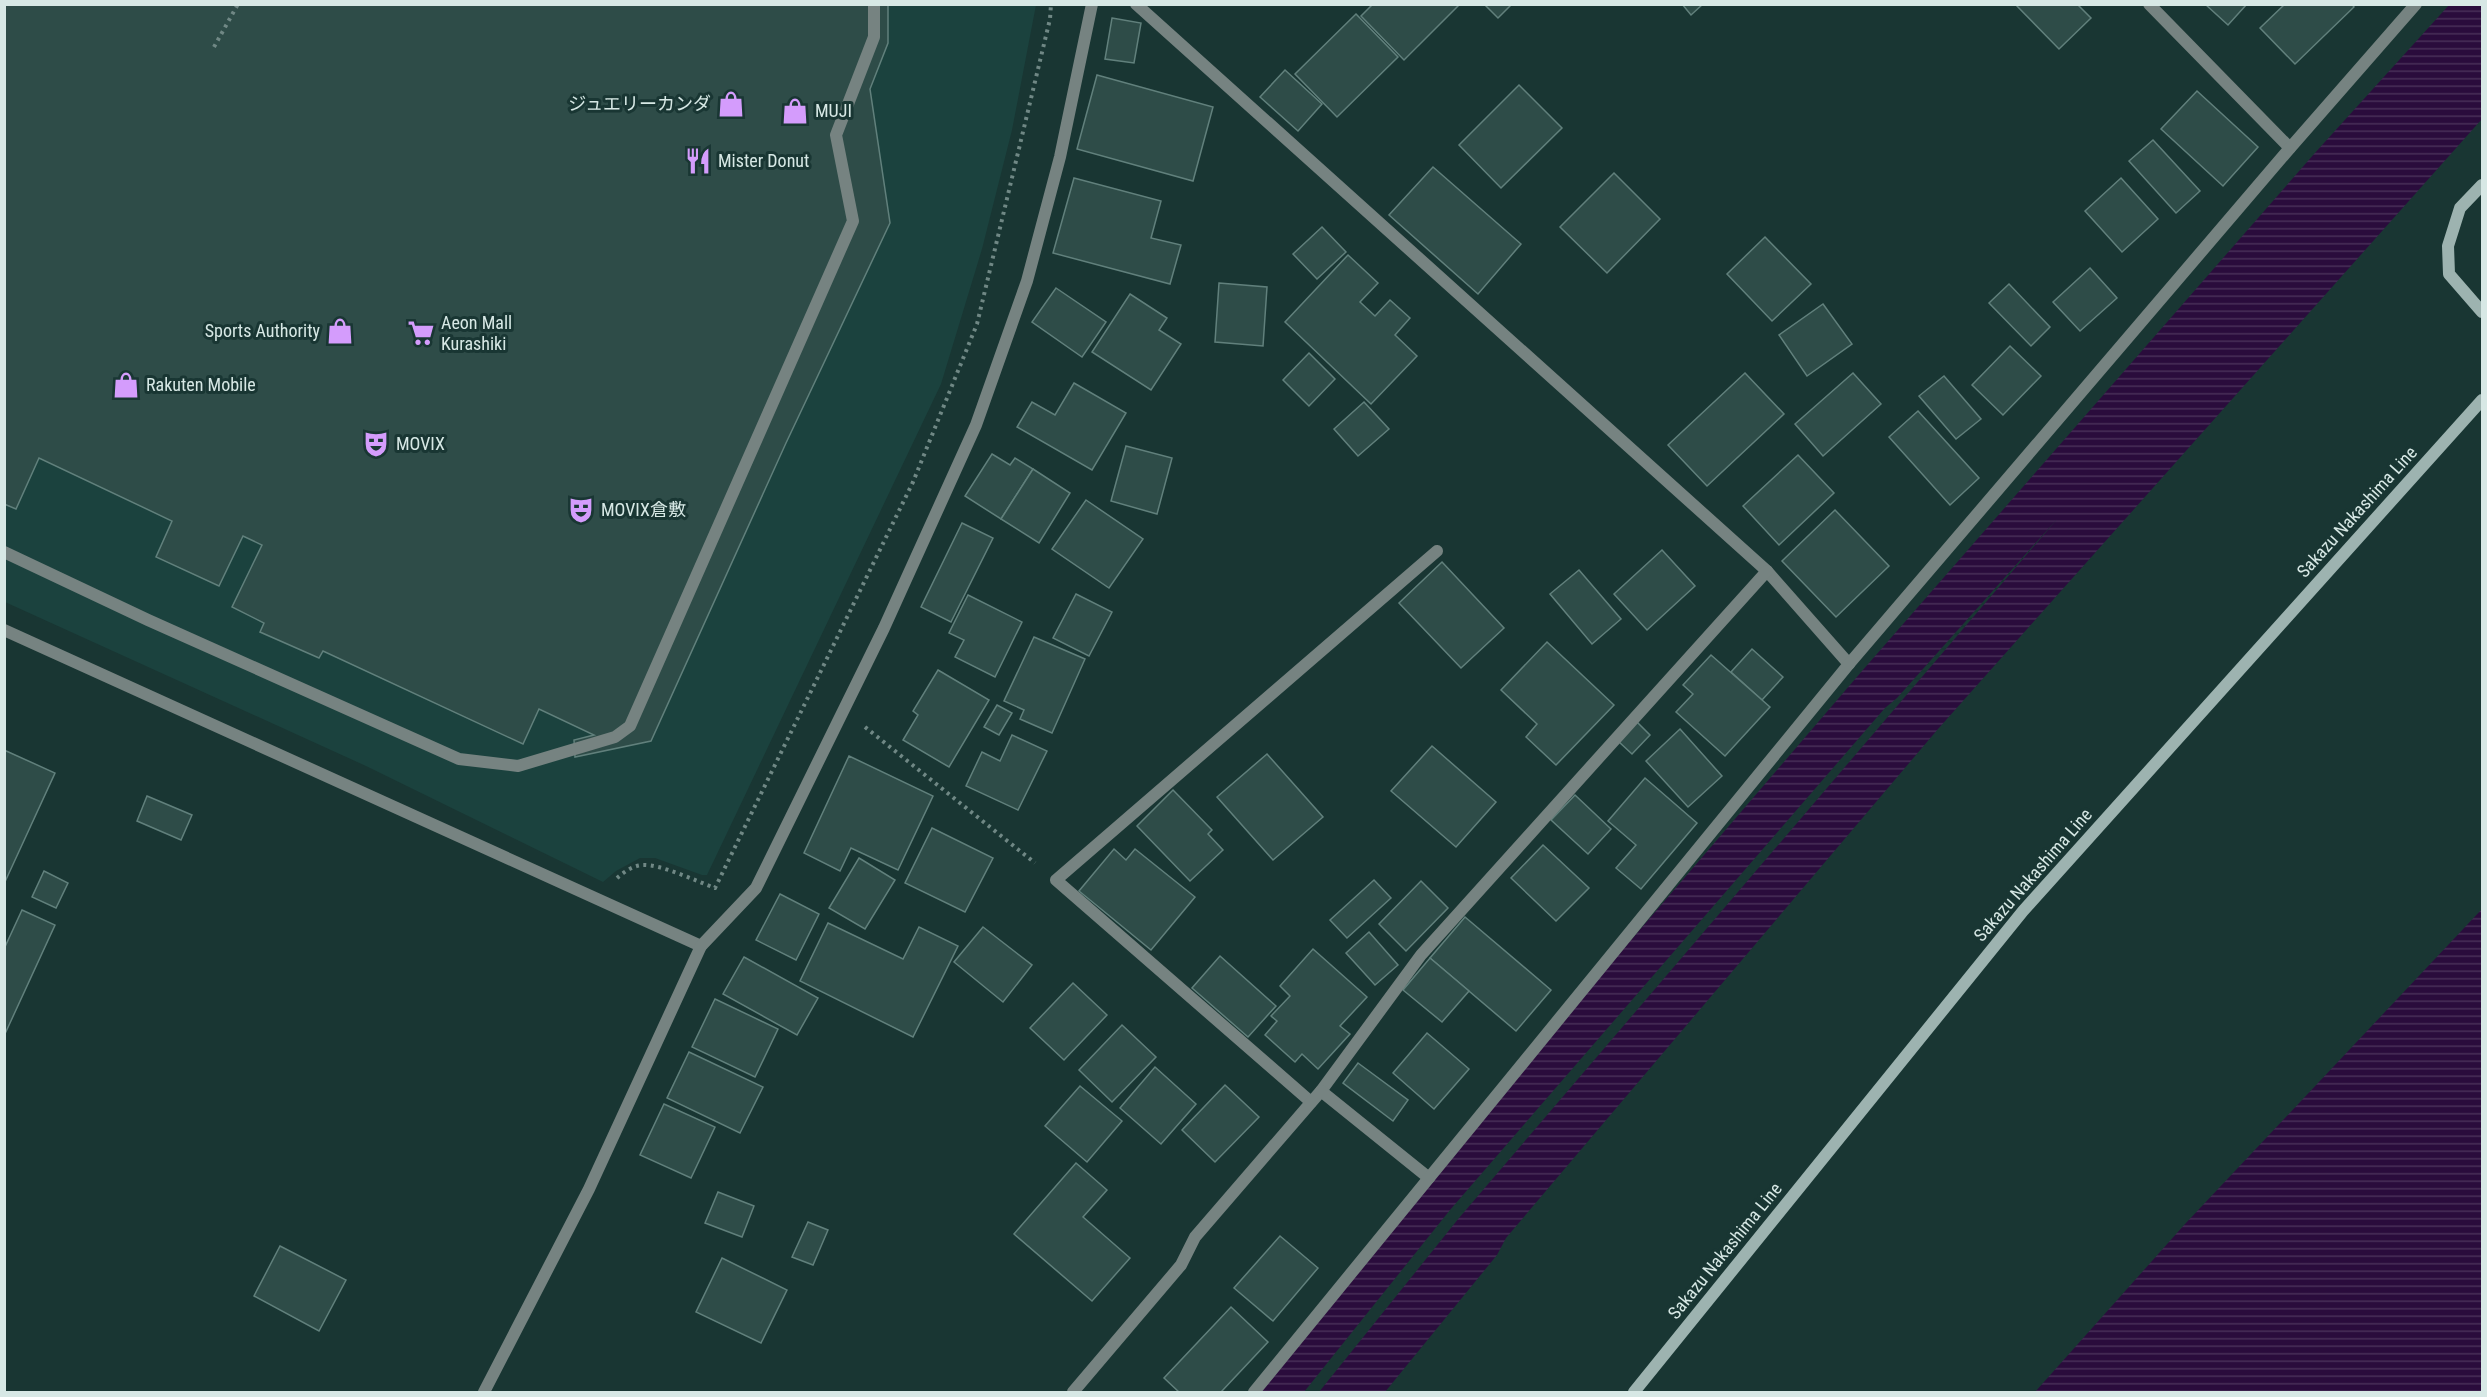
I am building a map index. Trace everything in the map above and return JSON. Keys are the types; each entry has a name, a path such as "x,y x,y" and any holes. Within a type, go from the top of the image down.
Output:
{"main road":[{"path":"2482,185 2460,208 2448,246 2449,274 2482,312"},
{"name":"Sakazu Nakashima Line","path":"1634,1392 2023,911 2482,400"}],"street":[{"path":"4,552 148,620 459,759 518,766 615,737 630,726 853,221 836,135 874,37 874,4"},
{"path":"484,1392 589,1189 701,946 756,888 884,628 976,425 1028,281 1060,157 1092,4"},
{"path":"1136,4 1767,571 1849,664"},
{"path":"2149,4 2290,148"},
{"path":"1254,1392 1849,664 2416,4"},
{"path":"1311,1102 1056,880 1437,551"},
{"path":"1073,1392 1181,1265 1195,1237 1321,1091 1421,955 1767,571"},
{"path":"4,630 701,946"},
{"path":"1321,1091 1429,1178"}],"path":[{"path":"214,47 238,4"},
{"path":"609,884 628,869 642,865 655,867 715,888 913,482 976,324 1050,19 1051,4"},
{"path":"844,709 1056,880"}],"shaded area":[{"name":"Aeon Mall Kurashiki","path":"5,5 1036,5 1012,130 982,249 941,384 707,875 655,858 640,858 616,871 603,882 366,766 5,602"},
{"path":"2449,5 2482,5 2482,119 1938,729 1506,1238 1497,1255 1385,1392 1319,1392 1459,1218 2058,518 1897,698 1885,708 1450,1210 1304,1392 1253,1392 1431,1173 1862,671 2314,154"},
{"path":"2482,909 2482,1392 2035,1392 2185,1224"}],"building":[{"name":"Aeon Mall Kurashiki","path":"4,4 888,4 888,43 870,89 890,223 786,443 651,741 575,757 574,740 594,735 539,709 523,744 323,651 319,658 260,632 264,623 232,607 262,545 243,536 219,586 156,557 172,521 39,458 16,509 4,504"},
{"path":"1373,4 1460,4 1404,60 1361,16"},
{"path":"1484,4 1512,4 1498,18"},
{"path":"1682,4 1703,4 1691,15"},
{"path":"2015,4 2077,4 2091,18 2059,49"},
{"path":"2205,4 2247,4 2228,25"},
{"path":"2285,4 2352,4 2354,7 2295,64 2260,28"},
{"path":"1356,14 1398,57 1337,117 1295,74"},
{"path":"1112,18 1141,23 1134,63 1105,59"},
{"path":"1285,70 1322,104 1298,131 1260,97"},
{"path":"1097,75 1213,107 1193,181 1077,149"},
{"path":"1519,85 1562,128 1501,188 1459,145"},
{"path":"2197,91 2258,147 2223,186 2161,129"},
{"path":"2153,140 2200,191 2176,213 2129,161"},
{"path":"1433,167 1521,244 1478,294 1389,215"},
{"path":"1614,173 1660,219 1607,273 1560,227"},
{"path":"1074,178 1161,201 1151,238 1181,245 1170,284 1053,253"},
{"path":"2121,178 2158,219 2122,252 2085,211"},
{"path":"1322,227 1346,252 1317,279 1293,254"},
{"path":"1765,237 1811,284 1772,321 1727,274"},
{"path":"1348,255 1378,283 1360,302 1375,316 1390,300 1410,318 1395,335 1417,356 1371,404 1285,322"},
{"path":"2090,268 2117,298 2080,331 2053,302"},
{"path":"1219,283 1267,287 1263,346 1215,342"},
{"path":"2009,284 2050,327 2031,346 1989,303"},
{"path":"1056,288 1106,322 1082,357 1032,322"},
{"path":"1130,294 1167,318 1159,330 1181,344 1151,390 1092,352"},
{"path":"1823,304 1852,344 1807,376 1779,335"},
{"path":"2010,346 2041,376 2003,415 1972,385"},
{"path":"1309,353 1335,379 1309,406 1283,380"},
{"path":"1745,373 1784,414 1707,486 1668,445"},
{"path":"1853,373 1881,404 1823,456 1795,424"},
{"path":"1944,376 1981,419 1956,439 1919,396"},
{"path":"1074,383 1126,413 1092,470 1017,427 1032,402 1055,415"},
{"path":"1364,402 1389,429 1358,456 1334,429"},
{"path":"1918,411 1979,478 1950,505 1889,437"},
{"path":"1126,446 1172,458 1157,514 1111,501"},
{"path":"992,454 1010,465 1015,458 1033,469 1001,519 965,496"},
{"path":"1798,455 1834,493 1779,545 1743,506"},
{"path":"1033,469 1070,493 1039,543 1001,519"},
{"path":"1086,500 1143,539 1109,588 1052,549"},
{"path":"1835,510 1889,566 1836,617 1782,561"},
{"path":"962,523 993,538 951,622 921,607"},
{"path":"1662,550 1695,586 1647,630 1614,594"},
{"path":"1442,562 1504,628 1461,668 1399,603"},
{"path":"1579,570 1621,619 1592,644 1550,594"},
{"path":"1076,594 1112,612 1089,656 1053,638"},
{"path":"968,595 1022,622 995,677 955,657 964,640 949,633"},
{"path":"1034,637 1085,659 1052,733 1020,719 1024,710 1004,701"},
{"path":"1547,642 1614,705 1556,765 1526,737 1537,724 1501,690"},
{"path":"1752,649 1783,677 1762,700 1731,672"},
{"path":"1711,655 1770,707 1725,756 1676,712 1693,694 1683,685"},
{"path":"938,670 989,700 949,767 903,740 918,715 913,711"},
{"path":"997,705 1012,713 999,735 984,727"},
{"path":"1637,722 1650,735 1632,754 1618,741"},
{"path":"1680,729 1722,776 1688,807 1646,761"},
{"path":"1012,735 1047,751 1018,810 966,786 982,752 1000,761"},
{"path":"1432,746 1496,802 1456,847 1391,791"},
{"path":"4,750 55,773 4,884"},
{"path":"1267,754 1323,817 1273,860 1217,797"},
{"path":"849,756 933,796 898,870 851,848 840,871 804,853"},
{"path":"1645,778 1697,823 1641,889 1616,868 1636,845 1608,821"},
{"path":"1173,790 1212,830 1208,834 1223,850 1190,881 1137,826"},
{"path":"1575,795 1611,829 1588,854 1551,820"},
{"path":"147,796 192,815 181,840 137,821"},
{"path":"932,828 993,858 965,912 905,883"},
{"path":"1543,845 1589,888 1556,921 1511,878"},
{"path":"1114,849 1126,860 1135,849 1195,897 1151,950 1079,891"},
{"path":"859,858 895,880 865,929 829,908"},
{"path":"44,871 68,883 56,908 32,897"},
{"path":"1374,880 1391,898 1347,938 1330,920"},
{"path":"1421,881 1448,908 1406,951 1379,924"},
{"path":"780,894 819,914 796,960 756,940"},
{"path":"22,910 55,925 4,1036 4,949"},
{"path":"1465,917 1551,990 1516,1031 1430,958"},
{"path":"828,923 903,959 919,927 958,946 913,1037 800,981"},
{"path":"983,927 1032,965 1003,1002 954,962"},
{"path":"1369,932 1398,965 1375,985 1346,953"},
{"path":"1313,949 1367,997 1340,1026 1350,1034 1318,1069 1302,1054 1295,1062 1265,1035 1277,1021 1271,1016 1290,996 1280,986"},
{"path":"1220,956 1276,1006 1248,1037 1192,988"},
{"path":"744,957 818,998 797,1035 723,994"},
{"path":"1430,958 1469,991 1442,1022 1403,990"},
{"path":"1073,983 1107,1015 1064,1060 1030,1028"},
{"path":"715,999 778,1029 755,1077 692,1047"},
{"path":"1122,1025 1156,1057 1112,1102 1079,1070"},
{"path":"1427,1033 1469,1069 1434,1109 1393,1073"},
{"path":"689,1052 763,1087 740,1133 667,1098"},
{"path":"1358,1063 1408,1100 1393,1121 1343,1083"},
{"path":"1155,1067 1196,1104 1161,1144 1120,1108"},
{"path":"1225,1085 1259,1117 1215,1162 1182,1130"},
{"path":"1080,1086 1122,1121 1087,1162 1045,1126"},
{"path":"664,1104 715,1127 691,1178 640,1155"},
{"path":"1076,1163 1107,1190 1083,1217 1130,1258 1092,1301 1014,1234"},
{"path":"718,1192 754,1206 742,1237 705,1223"},
{"path":"808,1222 828,1230 813,1265 792,1257"},
{"path":"1280,1236 1318,1268 1273,1321 1234,1288"},
{"path":"280,1246 346,1280 319,1331 254,1296"},
{"path":"722,1258 787,1290 761,1343 696,1312"},
{"path":"1231,1307 1268,1342 1221,1392 1179,1392 1164,1378"}],"place":[{"name":"ジュエリーカンダ","path":"731,104"},
{"name":"MUJI","path":"795,111"},
{"name":"Mister Donut","path":"698,161"},
{"name":"Sports Authority","path":"340,331"},
{"name":"Aeon Mall Kurashiki","path":"421,333"},
{"name":"Rakuten Mobile","path":"126,385"},
{"name":"MOVIX","path":"376,444"},
{"name":"MOVIX倉敷","path":"581,510"}]}
